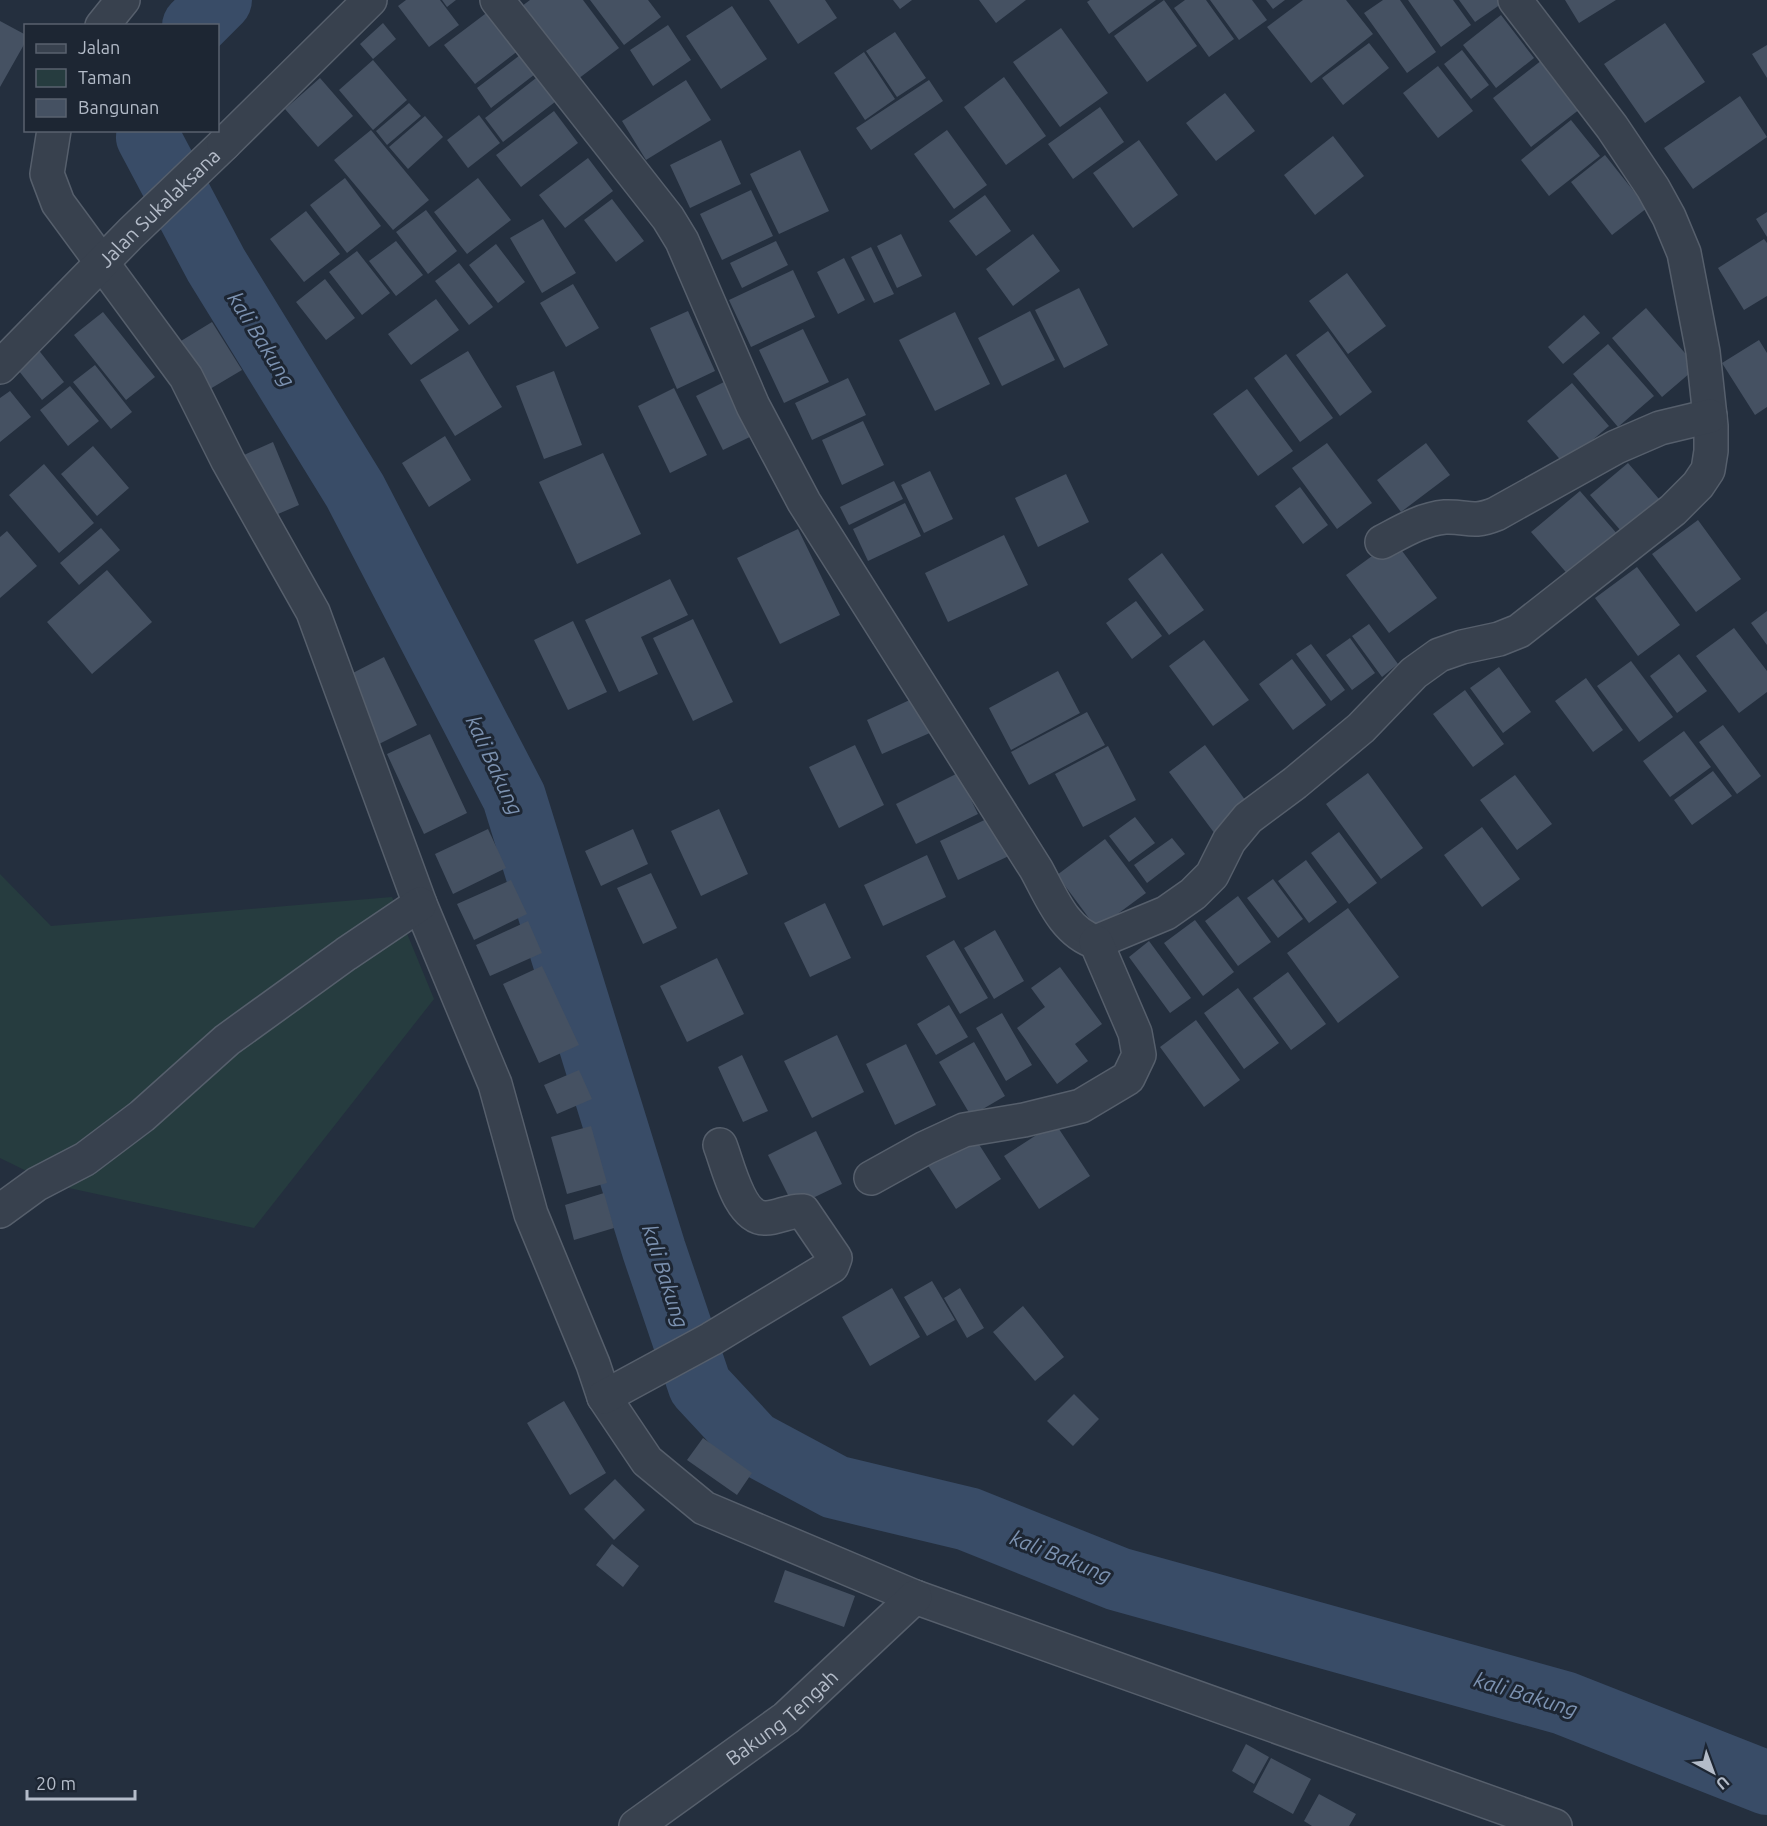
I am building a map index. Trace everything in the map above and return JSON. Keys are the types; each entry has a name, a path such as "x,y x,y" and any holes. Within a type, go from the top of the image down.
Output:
{"street":[{"path":"104,24 123,0"},
{"name":"Jalan Sukalaksana","path":"0,367 130,233 370,0"},
{"path":"497,0 668,218 682,241 753,406 804,502 1036,869 1065,919 1076,932 1096,942 1166,913 1193,894 1212,875 1229,840 1248,818 1361,728 1414,673 1438,656 1519,631 1673,510 1698,485 1708,470 1711,451 1710,416 1703,352 1684,253 1669,217 1653,188 1612,127 1515,0"},
{"path":"54,132 47,174 58,203 186,377 228,461 313,612 420,904 495,1084 531,1214 593,1364 604,1397 647,1461 704,1508 915,1597 1555,1826"},
{"path":"1382,542 1423,522 1443,517 1482,520 1616,447 1660,428 1710,416"},
{"path":"0,1211 37,1184 85,1159 142,1116 227,1040 420,904"},
{"path":"871,1178 925,1148 964,1130 1024,1120 1081,1106 1128,1078 1139,1055 1135,1033 1096,942"},
{"path":"604,1397 700,1345 832,1266 835,1258 803,1211 766,1218 749,1213 742,1204 720,1145"},
{"name":"Bakung Tengah","path":"636,1826 786,1718 915,1597"}],"green space":[{"path":"0,874 51,926 392,897 434,999 254,1228 55,1185 0,1158"}],"building":[{"path":"406,0 440,0 459,25 429,47 398,6"},
{"path":"442,0 456,0 447,7"},
{"path":"530,0 583,0 619,48 574,82 518,9"},
{"path":"590,0 648,0 661,17 624,45"},
{"path":"769,0 825,0 837,18 798,44"},
{"path":"893,0 912,0 900,9"},
{"path":"979,0 1026,0 996,23"},
{"path":"1090,0 1156,0 1109,34 1087,2"},
{"path":"1164,0 1197,46 1147,82 1114,36"},
{"path":"1185,0 1206,0 1234,39 1209,57 1174,8"},
{"path":"1210,0 1252,0 1267,20 1239,40"},
{"path":"1266,0 1285,0 1273,9"},
{"path":"1303,0 1346,0 1373,34 1311,83 1267,27"},
{"path":"1383,0 1400,0 1436,52 1407,73 1364,13"},
{"path":"1408,0 1453,0 1471,25 1441,47"},
{"path":"1459,0 1502,0 1504,2 1475,22"},
{"path":"1565,0 1616,0 1579,23"},
{"path":"732,6 767,59 721,89 686,36"},
{"path":"493,8 523,47 475,84 444,45"},
{"path":"1501,15 1534,58 1496,88 1463,45"},
{"path":"0,21 24,34 24,45 0,87"},
{"path":"383,23 396,39 373,59 360,44"},
{"path":"1665,23 1705,82 1645,123 1604,64"},
{"path":"668,25 691,60 653,86 630,50"},
{"path":"1061,28 1108,93 1060,127 1013,62"},
{"path":"895,32 926,78 897,97 866,51"},
{"path":"1369,43 1389,68 1343,105 1322,78"},
{"path":"1767,45 1767,78 1752,54"},
{"path":"1462,50 1489,85 1471,99 1444,64"},
{"path":"524,52 539,71 491,108 477,88"},
{"path":"864,52 895,99 865,120 834,73"},
{"path":"373,60 407,100 373,130 339,90"},
{"path":"1542,60 1580,109 1531,147 1493,98"},
{"path":"1438,66 1473,111 1438,138 1403,93"},
{"path":"545,71 564,95 503,142 485,118"},
{"path":"1004,77 1046,136 1006,165 964,107"},
{"path":"320,78 353,116 318,147 285,109"},
{"path":"686,80 711,120 646,160 622,121"},
{"path":"929,80 943,101 871,150 856,128"},
{"path":"1225,93 1255,131 1216,161 1186,123"},
{"path":"1740,96 1767,137 1693,189 1664,148"},
{"path":"409,103 421,116 387,145 376,131"},
{"path":"1100,107 1124,142 1073,179 1048,144"},
{"path":"554,111 578,143 521,187 496,155"},
{"path":"479,115 500,143 468,168 447,140"},
{"path":"425,116 443,137 408,169 389,147"},
{"path":"1571,120 1600,156 1549,196 1521,160"},
{"path":"371,130 429,200 393,230 334,160"},
{"path":"947,130 987,185 954,209 914,154"},
{"path":"1333,136 1364,176 1315,215 1284,175"},
{"path":"721,140 741,184 690,208 670,165"},
{"path":"1139,140 1178,195 1133,228 1093,173"},
{"path":"800,150 829,211 779,234 750,174"},
{"path":"1605,155 1647,208 1612,235 1571,182"},
{"path":"588,158 613,191 565,228 539,195"},
{"path":"345,178 381,226 347,253 310,205"},
{"path":"478,178 511,220 467,254 434,212"},
{"path":"751,190 773,236 722,260 700,214"},
{"path":"985,195 1011,231 976,256 949,221"},
{"path":"612,199 644,241 616,262 584,220"},
{"path":"426,210 457,251 428,274 396,232"},
{"path":"306,211 340,254 304,282 270,239"},
{"path":"1767,212 1767,237 1756,219"},
{"path":"543,219 576,273 542,293 510,238"},
{"path":"901,234 922,276 897,288 877,246"},
{"path":"1033,234 1060,271 1013,306 986,269"},
{"path":"1764,239 1767,243 1767,296 1744,310 1718,268"},
{"path":"396,241 423,275 396,296 369,261"},
{"path":"776,241 788,265 742,288 730,263"},
{"path":"496,244 525,282 498,303 469,265"},
{"path":"871,247 894,294 874,303 851,257"},
{"path":"357,251 390,293 362,315 329,272"},
{"path":"844,258 865,300 838,314 817,272"},
{"path":"459,263 493,307 469,325 435,281"},
{"path":"793,270 815,317 751,347 729,300"},
{"path":"1347,273 1386,326 1348,354 1309,301"},
{"path":"325,279 355,318 326,340 296,302"},
{"path":"573,284 599,328 566,347 540,303"},
{"path":"1079,288 1108,345 1064,368 1035,310"},
{"path":"436,299 459,330 411,365 388,334"},
{"path":"1646,308 1697,367 1662,397 1612,338"},
{"path":"688,311 715,371 677,389 650,328"},
{"path":"1030,311 1055,360 1002,386 978,338"},
{"path":"103,312 155,377 126,400 74,335"},
{"path":"955,312 990,384 935,411 899,340"},
{"path":"1584,315 1600,333 1563,364 1548,347"},
{"path":"212,322 242,370 210,389 181,341"},
{"path":"803,329 829,382 784,403 759,350"},
{"path":"1328,331 1372,392 1340,416 1296,355"},
{"path":"1759,340 1767,353 1767,407 1755,415 1722,363"},
{"path":"1608,344 1654,396 1618,427 1573,374"},
{"path":"37,348 64,382 42,400 15,366"},
{"path":"468,351 502,407 455,436 420,380"},
{"path":"1286,354 1333,418 1300,442 1254,378"},
{"path":"95,365 132,412 111,429 73,382"},
{"path":"554,371 582,445 544,459 516,386"},
{"path":"848,378 866,415 812,440 795,403"},
{"path":"730,379 756,434 723,450 696,396"},
{"path":"1572,383 1609,426 1564,464 1527,421"},
{"path":"70,386 99,421 68,446 40,410"},
{"path":"674,388 707,455 670,473 638,406"},
{"path":"1247,389 1293,451 1258,476 1213,414"},
{"path":"10,391 31,417 0,442 0,398"},
{"path":"863,421 884,465 842,485 822,440"},
{"path":"445,436 471,480 429,507 402,463"},
{"path":"273,442 299,505 271,517 244,455"},
{"path":"1327,443 1372,503 1337,529 1292,468"},
{"path":"1426,443 1450,475 1401,512 1377,480"},
{"path":"93,446 129,488 97,516 61,474"},
{"path":"603,453 641,534 577,564 539,482"},
{"path":"1628,463 1659,499 1621,531 1590,495"},
{"path":"44,464 94,523 59,553 9,495"},
{"path":"930,471 953,519 924,533 901,485"},
{"path":"1066,474 1089,522 1038,547 1015,498"},
{"path":"894,481 903,499 849,525 840,507"},
{"path":"1300,487 1328,525 1303,544 1275,506"},
{"path":"1580,491 1619,536 1571,578 1531,532"},
{"path":"905,503 921,536 868,561 853,529"},
{"path":"1698,520 1741,579 1696,612 1652,554"},
{"path":"101,528 120,550 79,585 60,563"},
{"path":"798,529 840,615 780,644 737,558"},
{"path":"7,531 37,566 0,598 0,537"},
{"path":"1004,535 1028,585 948,622 925,573"},
{"path":"1394,540 1437,598 1389,633 1346,575"},
{"path":"1162,553 1204,610 1169,635 1128,579"},
{"path":"1637,567 1680,625 1638,656 1595,598"},
{"path":"107,570 152,622 92,674 47,622"},
{"path":"670,579 688,615 641,637 658,674 619,692 585,620"},
{"path":"1136,601 1162,636 1132,659 1106,623"},
{"path":"1767,611 1767,645 1751,623"},
{"path":"693,619 733,702 693,721 653,638"},
{"path":"573,621 607,692 568,710 534,640"},
{"path":"1369,624 1398,664 1382,677 1352,636"},
{"path":"1734,628 1767,671 1767,692 1739,713 1696,656"},
{"path":"1350,638 1375,673 1352,690 1326,655"},
{"path":"1204,640 1249,700 1213,726 1169,666"},
{"path":"1311,644 1345,690 1331,701 1296,654"},
{"path":"1679,654 1707,691 1677,713 1650,676"},
{"path":"384,657 417,725 379,744 347,676"},
{"path":"1292,659 1326,705 1293,730 1259,684"},
{"path":"1631,661 1673,717 1639,742 1597,686"},
{"path":"1499,667 1531,712 1503,733 1470,688"},
{"path":"1058,671 1080,713 1011,750 989,708"},
{"path":"1586,678 1623,730 1593,752 1555,701"},
{"path":"1465,690 1504,744 1473,767 1433,714"},
{"path":"916,697 932,732 882,754 867,720"},
{"path":"1087,712 1105,745 1029,785 1011,752"},
{"path":"1723,725 1761,776 1737,794 1699,742"},
{"path":"1684,731 1711,767 1670,797 1643,761"},
{"path":"430,734 467,813 424,834 387,754"},
{"path":"855,745 884,805 839,828 809,767"},
{"path":"1205,745 1251,808 1215,834 1169,772"},
{"path":"1108,746 1136,800 1083,827 1055,774"},
{"path":"1713,771 1732,796 1692,825 1674,800"},
{"path":"958,773 978,814 916,844 896,804"},
{"path":"1368,773 1423,848 1381,879 1326,804"},
{"path":"1515,775 1552,824 1517,850 1480,800"},
{"path":"719,809 748,874 701,896 671,831"},
{"path":"995,815 1013,854 958,880 940,841"},
{"path":"1135,817 1155,843 1129,862 1109,836"},
{"path":"1482,827 1520,879 1482,907 1444,855"},
{"path":"488,829 506,868 453,894 435,854"},
{"path":"633,829 648,864 601,886 585,851"},
{"path":"1339,832 1377,883 1349,904 1311,853"},
{"path":"1172,838 1185,854 1147,883 1134,865"},
{"path":"1105,839 1146,893 1097,929 1057,875"},
{"path":"927,855 946,897 883,926 864,885"},
{"path":"1306,860 1337,902 1309,923 1278,881"},
{"path":"651,873 677,928 643,944 617,888"},
{"path":"1273,879 1303,919 1278,938 1247,898"},
{"path":"511,880 527,914 474,940 457,904"},
{"path":"1238,896 1271,942 1238,966 1205,921"},
{"path":"825,903 851,958 810,977 784,923"},
{"path":"1348,908 1399,977 1338,1023 1287,953"},
{"path":"1195,920 1234,972 1203,996 1164,943"},
{"path":"528,921 542,953 490,976 476,945"},
{"path":"995,930 1024,981 994,999 964,948"},
{"path":"954,940 988,998 960,1014 926,956"},
{"path":"1149,941 1191,998 1170,1013 1129,957"},
{"path":"717,958 744,1014 687,1042 660,986"},
{"path":"542,966 579,1045 539,1063 503,984"},
{"path":"1060,967 1102,1024 1075,1044 1088,1061 1057,1084 1017,1028 1045,1007 1031,988"},
{"path":"1288,972 1326,1024 1291,1050 1253,998"},
{"path":"1238,988 1279,1043 1244,1069 1204,1013"},
{"path":"949,1005 968,1037 936,1055 917,1024"},
{"path":"1002,1013 1032,1065 1006,1081 976,1028"},
{"path":"1196,1020 1240,1080 1204,1107 1160,1047"},
{"path":"837,1035 864,1092 812,1118 784,1061"},
{"path":"974,1042 1005,1096 971,1116 939,1062"},
{"path":"906,1044 936,1105 895,1125 866,1064"},
{"path":"742,1055 768,1111 743,1122 718,1067"},
{"path":"579,1070 592,1099 557,1114 544,1085"},
{"path":"1055,1123 1090,1176 1039,1209 1004,1156"},
{"path":"591,1126 607,1183 567,1194 551,1137"},
{"path":"816,1131 842,1184 794,1207 768,1155"},
{"path":"973,1135 1001,1179 956,1209 927,1164"},
{"path":"604,1193 614,1228 574,1240 565,1205"},
{"path":"932,1281 955,1320 927,1336 904,1297"},
{"path":"892,1288 920,1337 870,1366 842,1317"},
{"path":"960,1288 984,1328 967,1338 944,1298"},
{"path":"1023,1306 1064,1357 1035,1381 993,1332"},
{"path":"1074,1394 1099,1419 1073,1446 1047,1421"},
{"path":"564,1401 606,1473 570,1495 527,1423"},
{"path":"703,1438 752,1473 737,1495 687,1460"},
{"path":"615,1479 645,1510 614,1540 584,1509"},
{"path":"612,1544 639,1566 623,1587 596,1565"},
{"path":"785,1570 855,1596 844,1627 774,1602"},
{"path":"1246,1744 1269,1757 1254,1784 1232,1771"},
{"path":"1271,1758 1311,1779 1293,1814 1253,1792"},
{"path":"1319,1794 1356,1814 1349,1826 1312,1826 1304,1821"}],"waterway":[{"name":"kali Bakung","path":"196,24 220,0"},
{"name":"kali Bakung","path":"149,132 148,137 216,265 355,491 514,797 654,1250 700,1386 753,1443 835,1487 968,1519 1118,1579 1564,1703 1767,1783"}]}
